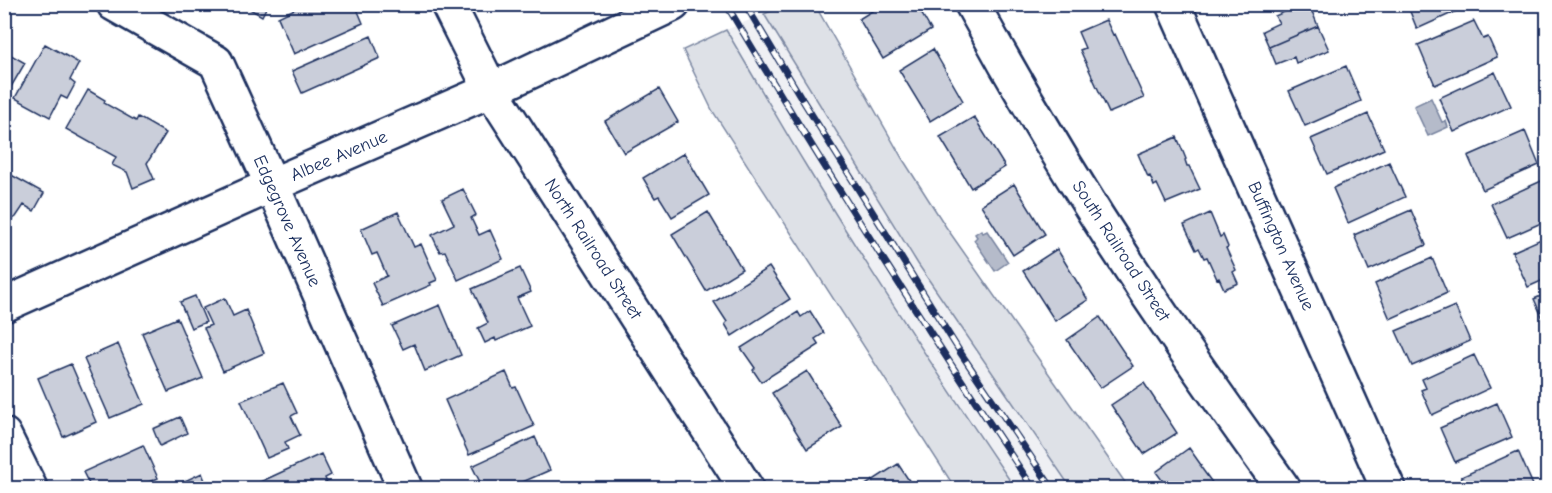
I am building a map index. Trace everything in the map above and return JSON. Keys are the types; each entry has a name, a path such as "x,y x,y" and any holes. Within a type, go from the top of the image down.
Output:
{"street":[{"name":"Edgegrove Avenue","path":"114,4 216,62 405,489"},
{"name":"North Railroad Street","path":"448,4 491,90 746,489"},
{"name":"South Railroad Street","path":"972,4 993,44 1078,186 1183,348 1283,489"},
{"name":"Buffington Avenue","path":"1173,4 1388,489"},
{"name":"Albee Avenue","path":"4,305 491,90 665,8"},
{"path":"4,435 30,489"}],"shaded area":[{"path":"785,5 815,5 902,158 946,227 1129,488 1071,488 918,264 764,14"},
{"path":"764,14 918,264 1071,488 1015,488 859,251 805,165 726,30"},
{"path":"726,30 856,246 934,368 1015,488 955,488 712,110 683,50"}],"water":[{"path":"1431,98 1442,122 1446,121 1448,127 1428,136 1414,106"},
{"path":"981,230 983,233 987,231 1008,262 995,271 974,240 977,237 975,234"}],"building":[{"path":"247,4 268,4 262,16 246,7"},
{"path":"305,4 355,4 363,23 294,54 278,17"},
{"path":"883,4 916,4 931,30 883,59 859,19"},
{"path":"1302,4 1309,4 1318,26 1269,47 1262,31 1279,23 1275,16"},
{"path":"1407,4 1472,4 1417,29"},
{"path":"1106,20 1113,35 1115,34 1144,98 1109,113 1080,50 1085,48 1078,32"},
{"path":"1474,21 1483,39 1488,37 1497,57 1435,85 1418,45"},
{"path":"1318,26 1329,50 1296,63 1294,57 1276,64 1269,47"},
{"path":"371,36 380,58 302,93 292,71"},
{"path":"45,44 79,63 70,80 75,84 67,99 61,96 50,117 15,98"},
{"path":"933,49 963,101 930,121 899,70"},
{"path":"4,51 25,63 8,92 4,90"},
{"path":"1346,66 1361,101 1305,126 1289,91"},
{"path":"1495,72 1511,106 1454,132 1439,98"},
{"path":"659,89 678,122 624,153 605,121"},
{"path":"88,90 105,100 104,103 136,121 138,117 166,133 147,163 154,179 133,188 127,172 112,165 116,157 66,129"},
{"path":"1368,114 1384,149 1327,174 1311,139"},
{"path":"974,117 1005,167 971,188 940,137"},
{"path":"1525,131 1539,165 1483,190 1468,156"},
{"path":"1177,137 1187,166 1200,189 1166,203 1157,184 1154,186 1150,176 1148,177 1138,154"},
{"path":"684,153 709,195 672,217 659,196 655,198 643,178"},
{"path":"1389,162 1405,197 1348,223 1333,188"},
{"path":"4,171 44,193 34,211 24,205 16,217 4,225"},
{"path":"1548,178 1548,220 1507,238 1491,204"},
{"path":"1014,184 1045,234 1013,255 981,205"},
{"path":"463,189 476,215 471,218 479,235 490,230 503,259 458,280 445,251 440,252 432,235 454,224 442,199"},
{"path":"1411,210 1426,245 1369,270 1354,235"},
{"path":"398,212 414,247 421,244 437,280 430,283 431,285 383,306 372,283 387,276 377,253 372,255 361,229"},
{"path":"708,212 742,269 706,291 672,234"},
{"path":"1210,213 1220,237 1223,235 1236,270 1233,272 1238,283 1224,289 1207,257 1204,258 1199,248 1196,250 1184,225"},
{"path":"1548,236 1548,278 1528,287 1512,252"},
{"path":"1057,249 1088,300 1055,321 1023,271"},
{"path":"1432,258 1447,293 1390,319 1375,284"},
{"path":"769,267 790,299 732,336 725,324 727,322 714,302"},
{"path":"520,268 531,292 517,298 530,326 496,341 495,338 485,343 478,328 488,323 472,289"},
{"path":"1548,293 1548,330 1534,299"},
{"path":"195,296 206,322 191,328 180,302"},
{"path":"225,298 233,316 246,310 264,353 223,371 204,328 211,325 203,308"},
{"path":"440,305 461,355 425,371 414,344 403,349 392,326"},
{"path":"1455,306 1470,341 1412,366 1396,331"},
{"path":"810,311 824,333 815,339 819,345 761,382 753,370 755,368 741,348 798,312 801,317"},
{"path":"1100,317 1133,366 1100,388 1067,340"},
{"path":"177,318 203,378 168,392 142,333"},
{"path":"118,344 144,404 110,418 84,359"},
{"path":"1474,355 1490,388 1432,415 1421,390 1426,388 1422,379"},
{"path":"71,364 96,422 63,437 38,378"},
{"path":"807,371 842,427 807,449 772,393"},
{"path":"506,372 513,388 516,387 534,426 469,455 445,400"},
{"path":"283,383 297,413 291,416 300,435 285,442 288,449 267,458 241,401"},
{"path":"1144,383 1177,433 1144,454 1111,405"},
{"path":"1497,403 1512,437 1455,462 1440,428"},
{"path":"180,417 187,433 160,446 153,429"},
{"path":"535,437 550,470 509,488 483,488 472,466"},
{"path":"143,445 158,478 135,488 89,488 83,472"},
{"path":"1189,448 1216,488 1168,488 1156,472"},
{"path":"1518,451 1533,485 1525,488 1467,488 1461,477"},
{"path":"321,454 331,475 325,478 329,488 260,488 258,483"},
{"path":"898,464 914,488 861,488"},
{"path":"202,473 207,486 178,488 176,485"}],"railway":[{"path":"726,4 876,249 1033,488"},
{"path":"745,4 960,352 1052,488"}]}
